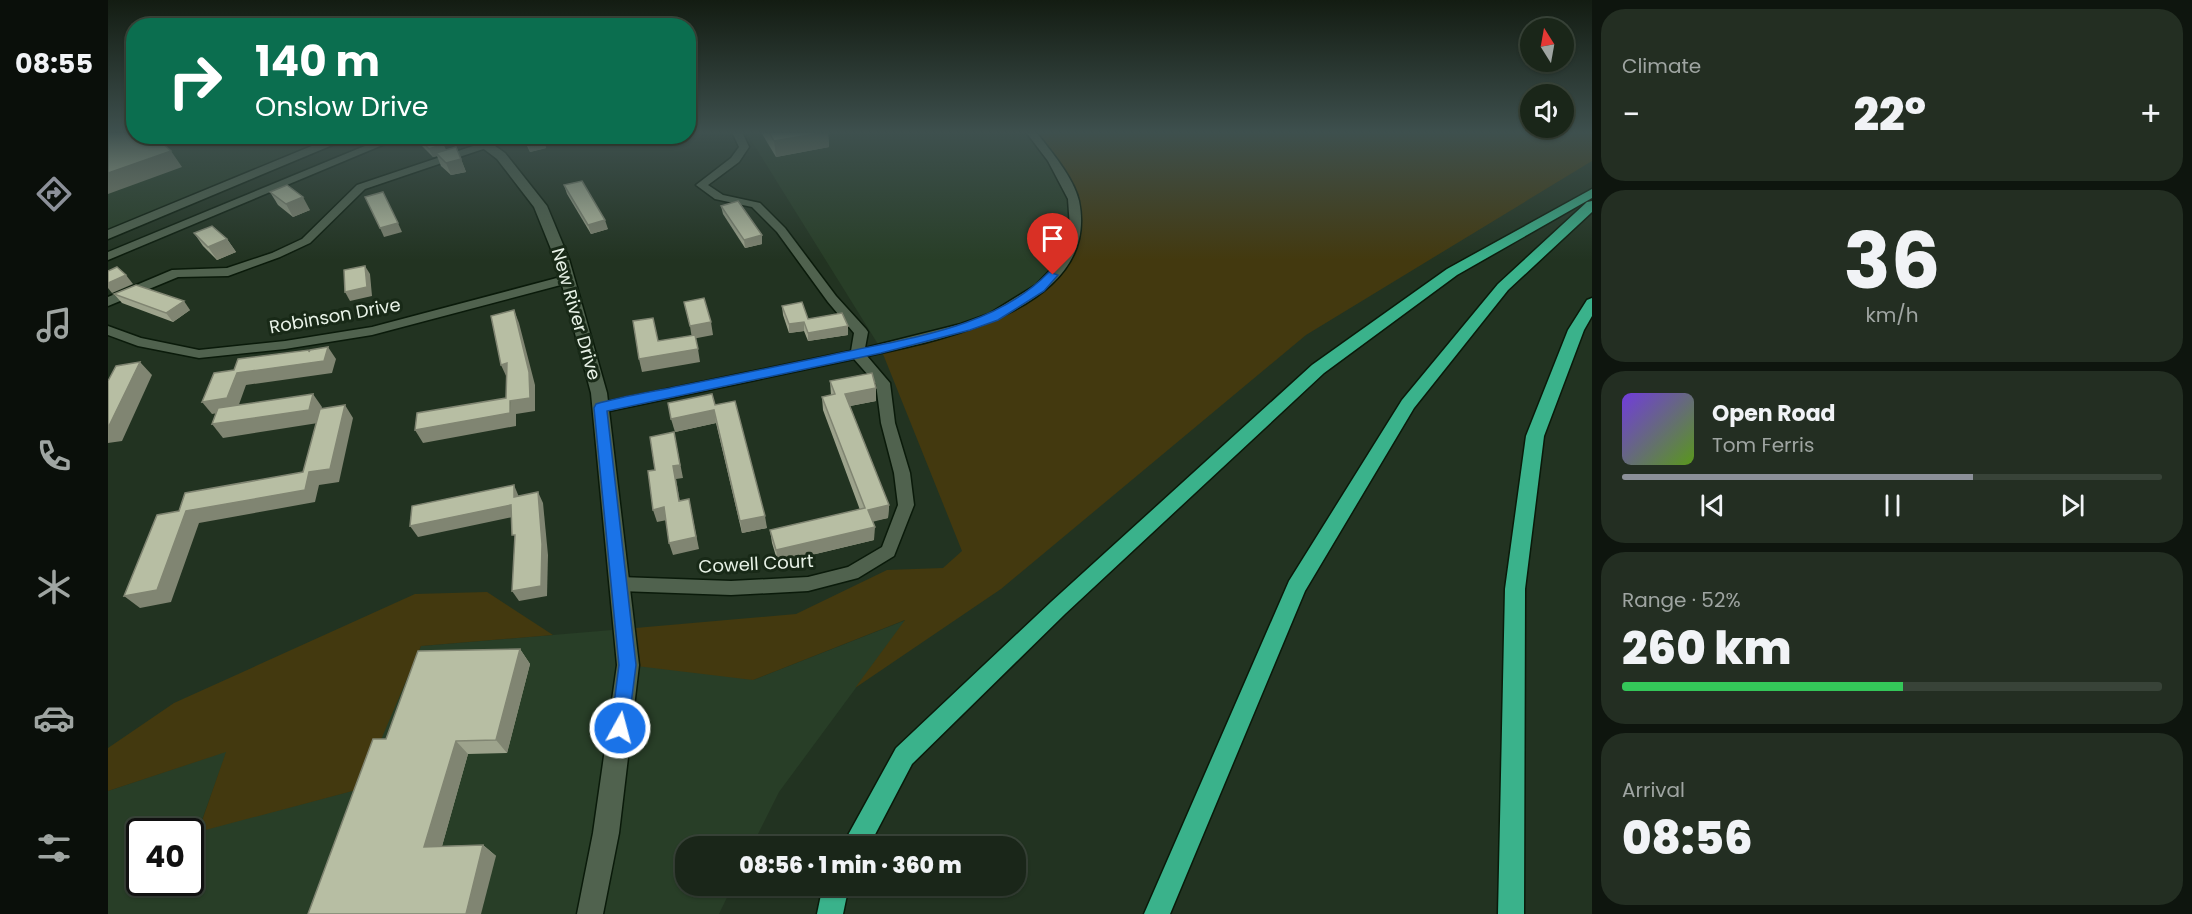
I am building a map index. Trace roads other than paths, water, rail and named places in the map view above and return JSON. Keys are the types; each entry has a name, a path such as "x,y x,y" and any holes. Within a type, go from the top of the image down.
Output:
{"highway":[{"path":"860,836 904,756 1058,608 1318,369 1452,272 1592,193"},
{"path":"1157,914 1296,587 1364,475 1408,405 1503,287 1592,205"},
{"path":"1511,914 1515,589 1532,459 1539,425 1576,330 1592,303"},
{"path":"830,914 834,896"}],"street":[{"path":"108,235 254,175"},
{"path":"108,256 305,175"},
{"path":"108,302 176,273 228,272 276,255 306,241 361,187 393,175"},
{"name":"New River Drive","path":"516,175 540,206 568,279 600,408 620,584 628,665 606,833 590,914"},
{"path":"715,175 701,185 719,197 756,205 781,230 861,332 856,354"},
{"path":"600,408 856,354 965,327 994,317 1040,288 1066,261 1076,228 1073,199 1061,175"},
{"name":"Robinson Drive","path":"108,330 138,342 199,354 274,346 372,331 568,279"},
{"name":"Cowell Court","path":"620,584 731,588 808,584 852,573 888,551 906,505 902,473 888,423 883,383 856,354"}]}
